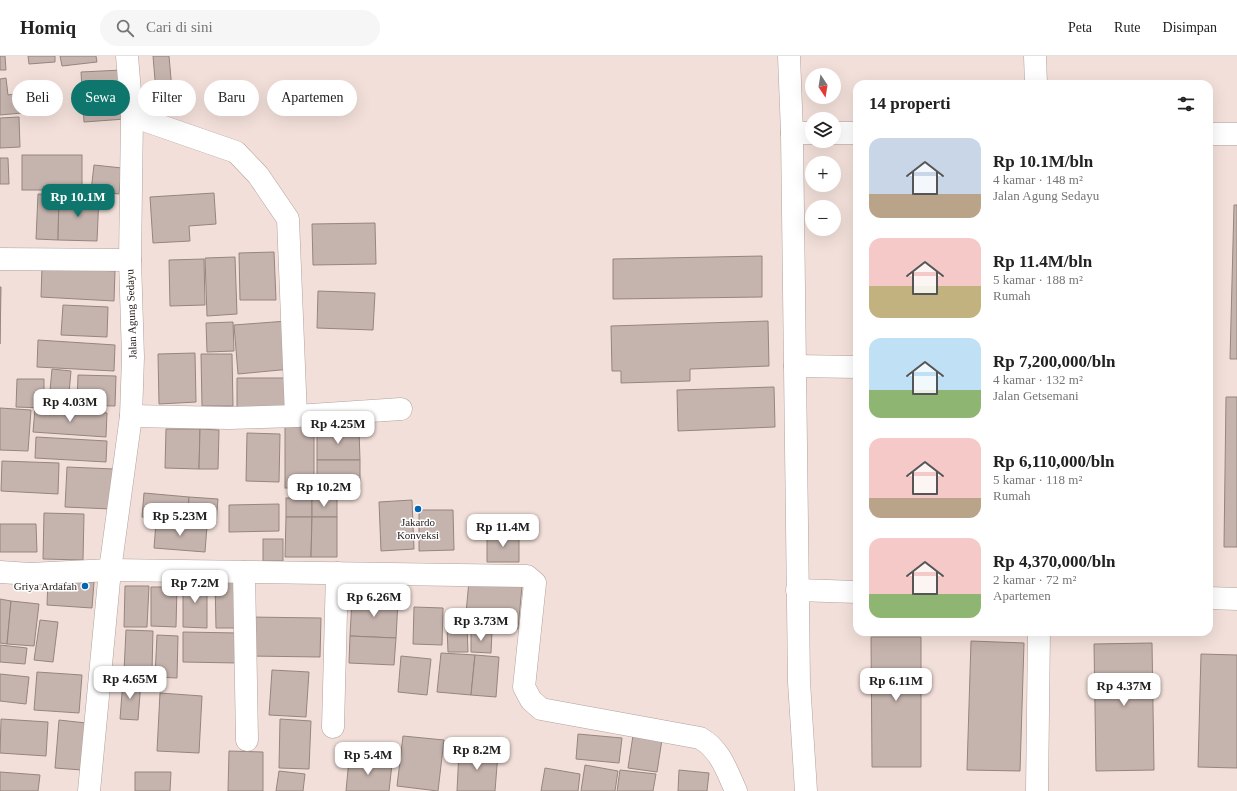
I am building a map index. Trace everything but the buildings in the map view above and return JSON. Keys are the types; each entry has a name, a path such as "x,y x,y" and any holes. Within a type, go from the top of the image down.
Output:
{"street":[{"name":"Jalan Agung Sedayu","path":"90,791 110,570 131,416 133,357 130,260 132,116 127,56"},
{"path":"789,56 802,133 795,366 799,682 806,791"},
{"path":"1035,56 1036,80"},
{"path":"132,116 236,152 258,175 288,219 296,416"},
{"path":"841,133 853,133"},
{"path":"1213,134 1237,134"},
{"path":"0,259 130,260"},
{"path":"795,366 853,367"},
{"path":"131,416 229,418 296,416 401,409"},
{"path":"0,572 30,574 110,570 527,576 534,583 524,687 531,700 541,709 700,738 709,743 719,754 736,791"},
{"path":"244,572 247,740"},
{"path":"333,727 337,573"},
{"path":"797,590 853,592"},
{"path":"1213,598 1237,598"},
{"path":"1037,791 1039,636"}],"place":[{"name":"Jakardo Konveksi","path":"418,509"},
{"name":"Griya Ardafah","path":"85,586"}]}
